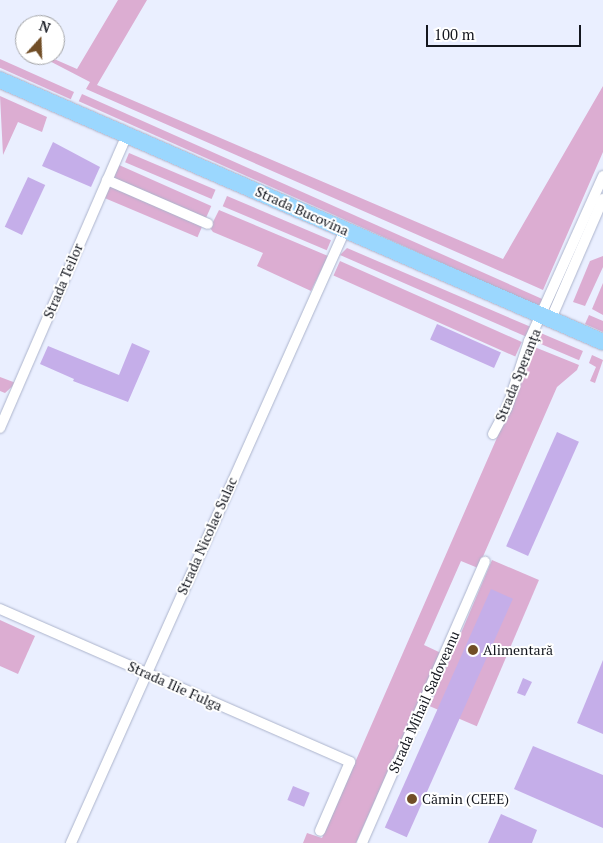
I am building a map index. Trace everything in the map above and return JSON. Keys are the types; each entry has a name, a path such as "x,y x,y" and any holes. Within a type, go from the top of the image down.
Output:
{"main road":[{"name":"Strada Bucovina","path":"0,80 603,342"}],"street":[{"name":"Strada Teilor","path":"0,428 127,135"},
{"path":"546,317 603,176"},
{"path":"106,180 208,224"},
{"path":"546,317 603,199"},
{"name":"Strada Nicolae Sulac","path":"71,843 345,230"},
{"name":"Strada Speranța","path":"494,434 546,317"},
{"name":"Strada Mihail Sadoveanu","path":"362,843 485,562"},
{"name":"Strada Ilie Fulga","path":"0,609 350,762 320,831"}],"shaded area":[{"path":"118,0 147,0 97,85 503,259 603,86 603,152 543,290 86,89 90,82 57,65 65,64 77,69"},
{"path":"0,59 74,92 71,99 0,68"},
{"path":"82,94 543,299 540,307 79,101"},
{"path":"0,96 47,117 42,132 18,122 3,155"},
{"path":"129,153 216,190 212,199 125,162"},
{"path":"119,165 211,206 205,220 113,179"},
{"path":"110,185 203,224 198,237 105,198"},
{"path":"227,196 331,240 327,250 223,206"},
{"path":"219,210 328,256 311,291 257,266 263,253 213,232 210,228"},
{"path":"347,248 531,327 527,337 340,255"},
{"path":"603,256 603,267 585,306 573,302 590,261"},
{"path":"340,261 522,342 515,357 333,276"},
{"path":"603,283 603,315 592,309"},
{"path":"589,315 603,321 603,332 585,324"},
{"path":"536,331 583,351 579,360 532,340"},
{"path":"532,346 579,365 577,370 557,387 478,568 461,561 424,645 441,653 356,843 303,843 307,833 322,838 510,408"},
{"path":"592,355 603,360 595,383 590,381 596,367 589,363"},
{"path":"0,377 16,383 5,393 0,391"},
{"path":"492,560 539,580 477,726 430,706"},
{"path":"0,620 35,636 18,674 0,666"}],"building":[{"path":"53,142 100,167 91,187 42,166"},
{"path":"28,177 45,185 22,235 5,227"},
{"path":"437,324 501,352 494,368 430,340"},
{"path":"132,343 150,351 128,402 73,381 74,379 40,364 48,346 119,375"},
{"path":"557,432 579,442 528,556 506,546"},
{"path":"491,589 513,599 407,837 385,827"},
{"path":"603,660 603,734 577,723"},
{"path":"523,678 532,682 525,696 517,693"},
{"path":"533,746 603,775 603,828 514,789"},
{"path":"293,786 310,793 304,807 287,800"},
{"path":"501,814 537,830 532,843 488,843"}],"place":[{"name":"Alimentară","path":"473,650"},
{"name":"Cămin (CEEE)","path":"412,799"}]}
